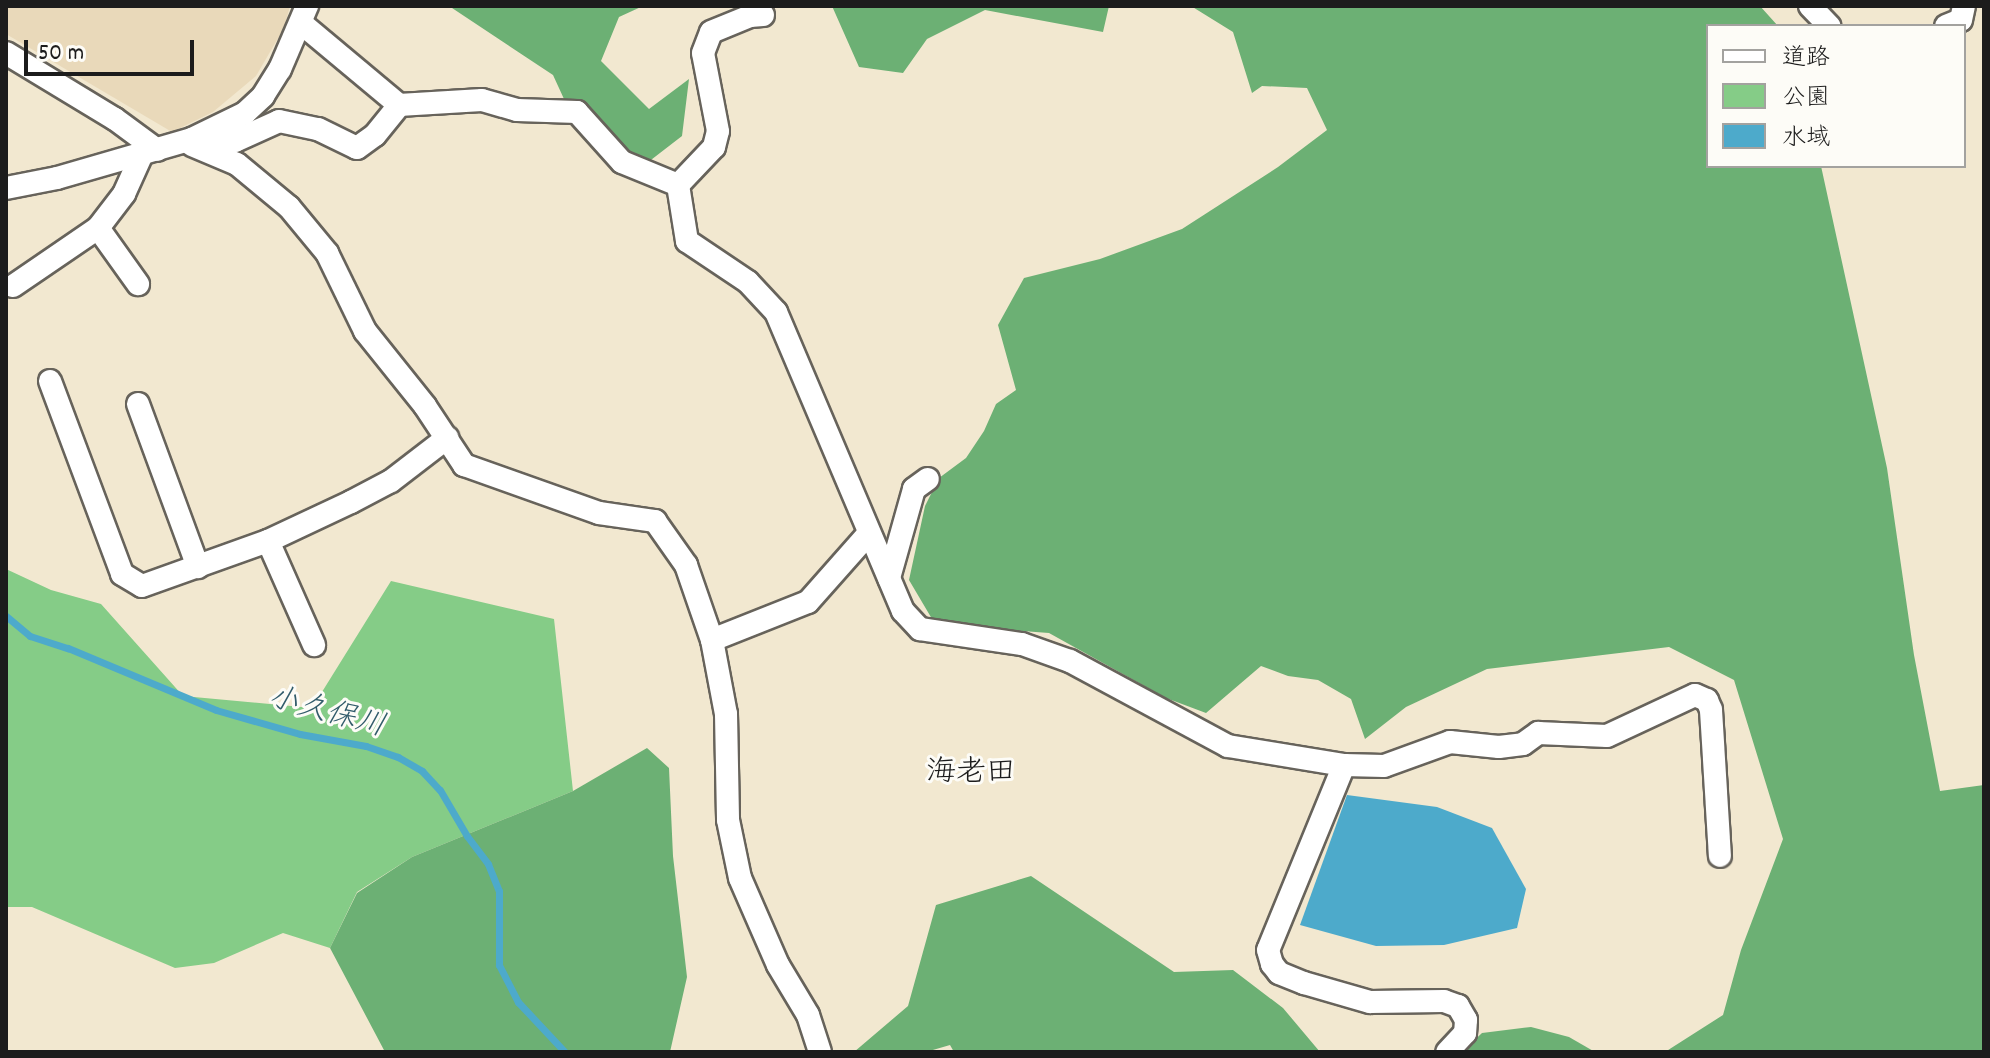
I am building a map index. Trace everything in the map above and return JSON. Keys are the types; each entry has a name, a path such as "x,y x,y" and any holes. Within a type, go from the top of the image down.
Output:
{"street":[{"path":"1810,6 1827,24"},
{"path":"1951,24 1961,20 1964,6"},
{"path":"6,188 150,152 188,140 245,113 263,96 304,15 399,105 482,100 517,110 577,112 622,162 678,185"},
{"path":"678,185 714,147 718,131 703,53 711,32 750,16 763,15"},
{"path":"6,53 115,119 150,152"},
{"path":"188,140 235,141 279,121 318,129 357,148 375,135 399,105"},
{"path":"188,140 237,164 289,207 327,253 365,331 464,465 599,513 655,521 686,565 712,640 726,714 728,820 740,878 778,965 808,1015 820,1052"},
{"path":"13,286 98,228 150,152"},
{"path":"678,185 687,241 748,282 776,312 903,611 920,629 1022,644 1070,661 1228,746 1344,765 1384,766 1450,742 1499,747 1523,744 1538,733 1607,736 1695,695 1707,700 1711,710 1720,856"},
{"path":"98,228 138,284"},
{"path":"50,381 122,574 142,586 268,541 391,481 447,438"},
{"path":"138,404 198,567"},
{"path":"889,578 914,489 928,479"},
{"path":"712,640 808,602 869,533"},
{"path":"268,541 314,645"},
{"path":"1344,765 1268,950 1272,964 1279,973 1304,983 1370,1002 1444,1001 1458,1006 1466,1020 1465,1033 1447,1052"}],"shaded area":[{"path":"6,6 290,6 284,28 256,76 213,112 172,132 6,34"}],"green space":[{"path":"449,6 643,6 619,17 601,61 649,109 689,79 682,136 647,163 611,139 564,99 553,75"},
{"path":"832,6 1109,6 1103,32 985,10 927,39 903,73 859,67"},
{"path":"1191,6 1760,6 1776,24 1706,24 1706,168 1821,168 1887,468 1914,655 1940,791 1984,785 1984,1052 1665,1052 1723,1015 1741,950 1783,839 1734,680 1669,647 1487,669 1406,707 1365,739 1351,699 1318,680 1288,676 1261,666 1206,713 1166,698 1049,633 935,624 909,580 925,506 939,478 966,458 984,431 996,404 1016,390 998,325 1024,278 1100,259 1182,229 1278,167 1327,130 1307,88 1262,86 1252,93 1233,32"},
{"path":"6,569 51,590 101,604 183,696 312,708 391,581 554,619 573,791 412,857 357,892 330,948 283,933 214,963 175,968 32,907 6,907"},
{"path":"647,748 669,768 673,856 687,977 670,1052 385,1052 330,948 357,893 412,857 573,791"},
{"path":"1031,876 1174,972 1233,970 1283,1008 1320,1052 954,1052 950,1045 926,1052 854,1052 908,1006 936,905"},
{"path":"1531,1027 1569,1037 1595,1052 1462,1052 1482,1033"}],"water":[{"path":"1347,795 1437,807 1492,828 1526,889 1517,928 1444,945 1376,946 1300,925"}],"waterway":[{"name":"小久保川","path":"6,616 30,636 68,648 216,710 300,734 366,746 398,757 422,771 440,790 488,864 499,891 499,965 518,1002 565,1052"}],"district":[{"name":"海老田","path":"971,775"}]}
